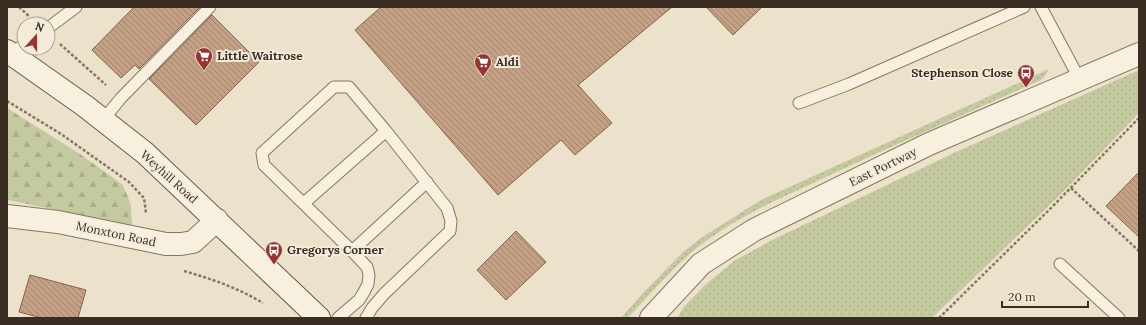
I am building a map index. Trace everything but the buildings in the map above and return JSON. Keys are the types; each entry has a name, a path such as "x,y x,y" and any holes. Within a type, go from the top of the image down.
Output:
{"street":[{"name":"Weyhill Road","path":"14,50 145,153 319,318"},
{"name":"East Portway","path":"651,318 701,264 754,230 928,144 1139,54"},
{"name":"Monxton Road","path":"7,216 58,222 150,242 166,244 193,242 217,220"}],"lane":[{"path":"56,22 76,7"},
{"path":"103,120 121,98 210,7"},
{"path":"799,103 849,84 1024,7"},
{"path":"1041,7 1080,80"},
{"path":"338,318 359,300 368,284 369,275 367,267 264,165 262,153 334,87 349,87 447,208 451,221 450,231 384,294 366,318"},
{"path":"304,203 386,131"},
{"path":"352,251 426,182"},
{"path":"1060,264 1118,318"}],"path":[{"path":"19,7 29,16"},
{"path":"7,101 61,134 129,182 144,198 150,242"},
{"path":"939,318 1071,188 1139,118"},
{"path":"1071,188 1139,251"},
{"path":"183,270 217,281 250,296 267,306"}],"green space":[{"path":"1049,69 1041,80 828,176 738,220 710,238 688,255 628,318 621,318 683,252 704,236 761,200"},
{"path":"1139,70 1139,113 1060,195 932,318 677,318 683,308 704,286 734,261 772,240 958,151"},
{"path":"7,108 80,154 123,185 131,205 132,225 7,200"}],"place":[{"name":"Little Waitrose","path":"204,71"},
{"name":"Aldi","path":"483,77"},
{"name":"Stephenson Close","path":"1026,88"},
{"name":"Gregorys Corner","path":"274,265"}]}
